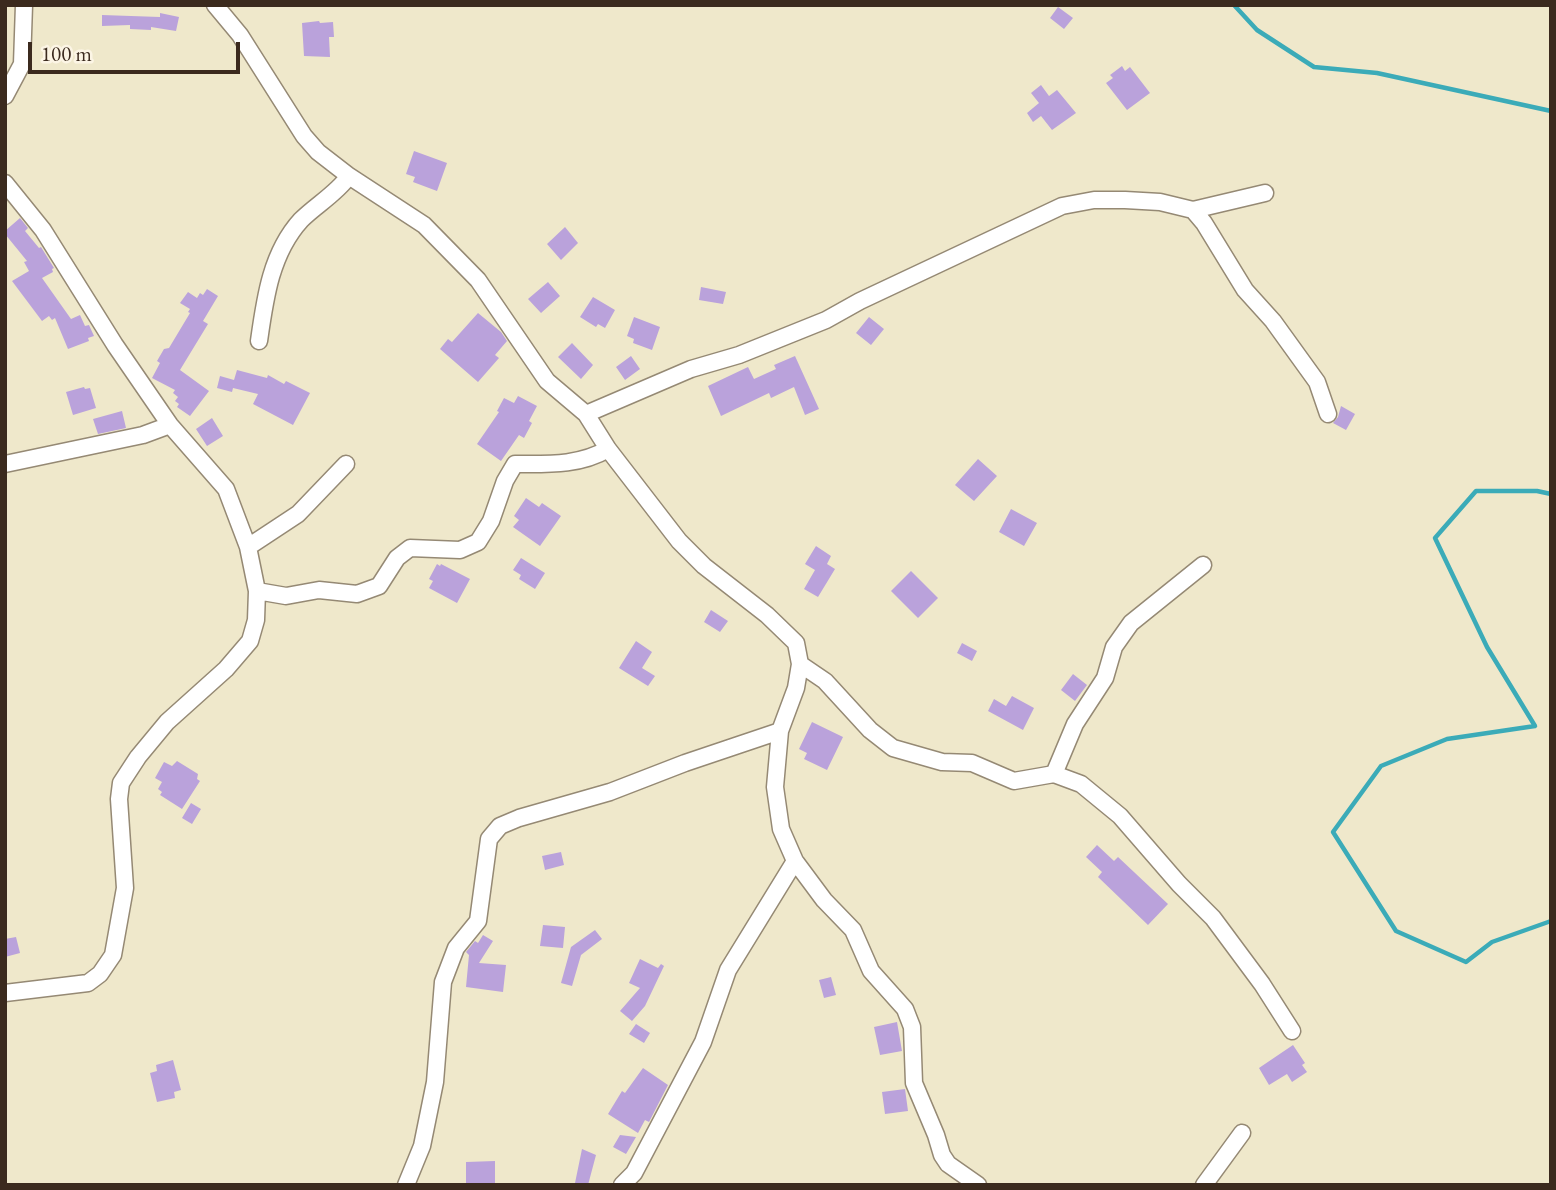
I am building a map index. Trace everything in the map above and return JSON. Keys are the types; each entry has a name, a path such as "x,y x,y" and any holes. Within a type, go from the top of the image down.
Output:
{"street":[{"path":"5,96 22,64 24,5"},
{"path":"215,5 240,35 304,136 318,152 349,176 424,225 478,280 547,381 586,414 608,449 679,541 704,566 767,615 796,643 800,664 796,688 780,731 775,786 781,829 795,861 824,900 853,930 871,971 905,1009 912,1027 914,1083 942,1155 948,1164 978,1185"},
{"path":"259,341 266,292 282,247 301,220 349,176"},
{"path":"5,183 43,230 115,345 170,425 226,489 248,547 257,591 256,620 250,641 226,669 167,722 121,783 119,799 125,888 113,955 100,974 88,983 5,993"},
{"path":"586,414 691,369 739,355 826,320 860,301 1062,206 1094,200 1136,201 1160,202 1193,210 1265,193"},
{"path":"1193,210 1205,223 1245,290 1273,321 1317,383 1328,414"},
{"path":"5,464 143,435 170,425"},
{"path":"257,591 286,597 319,590 358,594 379,586 397,558 410,548 460,550 478,542 491,521 505,481 515,464 559,465 596,456 608,449"},
{"path":"248,547 298,514 346,464"},
{"path":"1054,774 1075,724 1105,678 1114,647 1131,623 1203,565"},
{"path":"800,664 825,681 870,730 893,748 942,762 972,763 1014,781 1054,774 1080,784 1120,816 1179,884 1213,918 1262,984 1292,1031"},
{"path":"406,1185 422,1146 435,1082 443,982 456,948 478,921 489,839 500,826 519,818 610,792 780,731"},
{"path":"622,1185 634,1172 703,1042 728,970 795,861"},
{"path":"1204,1185 1242,1133"}],"building":[{"path":"1058,7 1073,18 1064,29 1050,18"},
{"path":"160,13 179,17 176,31 151,27 151,30 130,29 130,25 102,26 102,15 160,17"},
{"path":"333,22 334,37 329,37 330,57 304,56 302,23"},
{"path":"1122,66 1125,71 1130,67 1150,93 1127,110 1106,83 1113,78 1110,75"},
{"path":"1041,85 1049,96 1057,90 1076,113 1052,130 1041,116 1033,122 1027,113 1039,103 1031,93"},
{"path":"414,151 447,163 437,191 413,182 415,177 406,174"},
{"path":"20,218 28,228 25,231 39,248 41,247 54,268 53,272 42,278 71,319 80,315 85,326 89,325 94,336 88,338 89,341 68,349 55,318 52,320 49,316 42,321 12,281 29,271 24,262 27,261 5,234"},
{"path":"565,227 578,243 561,260 547,244"},
{"path":"548,282 560,296 541,313 528,299"},
{"path":"701,287 726,292 723,304 699,300"},
{"path":"207,289 218,296 203,321 208,324 180,370 209,391 190,416 177,407 179,404 175,401 178,397 173,393 175,390 152,378 164,349 169,348 190,313 190,309 180,303 188,292 197,298"},
{"path":"593,297 615,310 605,328 598,324 596,327 580,317"},
{"path":"478,313 501,332 507,341 495,355 499,358 478,382 440,349 448,339 452,342"},
{"path":"634,317 660,327 652,350 633,343 634,339 627,336"},
{"path":"869,317 884,329 871,345 856,333"},
{"path":"572,343 593,365 581,379 558,357"},
{"path":"631,356 640,369 625,380 616,367"},
{"path":"795,356 819,409 805,415 794,387 771,398 769,393 721,416 708,386 748,367 754,379 776,369 774,365"},
{"path":"237,370 267,378 268,375 310,393 293,425 253,404 258,394 233,388 232,392 217,388 220,376 234,380"},
{"path":"90,388 96,408 73,415 66,392"},
{"path":"518,396 537,406 524,438 519,435 501,461 477,444 499,412 497,411 504,398 514,403"},
{"path":"1341,406 1355,414 1346,430 1333,423"},
{"path":"122,411 126,428 98,434 93,419"},
{"path":"212,418 223,436 207,446 196,429"},
{"path":"978,459 997,476 974,501 955,485"},
{"path":"526,498 539,507 542,503 561,516 540,546 513,527 519,520 514,516"},
{"path":"1011,509 1037,523 1024,546 999,532"},
{"path":"816,546 831,556 827,564 835,569 818,597 804,589 815,570 805,564"},
{"path":"521,558 545,573 535,589 519,579 521,575 513,570"},
{"path":"437,564 470,579 457,603 429,588 433,581 429,579"},
{"path":"911,571 938,598 918,618 891,591"},
{"path":"711,610 728,621 720,632 704,622"},
{"path":"636,641 652,652 642,668 655,676 648,686 619,668"},
{"path":"962,643 977,651 972,661 957,653"},
{"path":"1073,674 1087,685 1075,701 1061,690"},
{"path":"1012,696 1034,708 1023,730 988,711 994,699 1006,706"},
{"path":"812,722 843,737 827,770 804,759 807,753 799,749"},
{"path":"177,761 198,774 197,779 200,781 182,809 160,795 162,792 158,789 162,782 155,778 164,762 172,766"},
{"path":"191,803 201,809 192,824 182,818"},
{"path":"1097,845 1114,861 1118,857 1168,904 1148,925 1098,877 1102,872 1086,857"},
{"path":"561,852 564,865 545,870 542,856"},
{"path":"543,925 565,927 563,948 540,946"},
{"path":"595,930 602,939 581,955 572,986 561,983 571,947"},
{"path":"483,935 493,941 479,963 506,965 503,992 466,987 469,955 466,952 475,941 478,943"},
{"path":"16,937 20,953 5,957 5,939"},
{"path":"640,959 658,968 661,964 664,966 645,1006 632,1021 620,1011 640,988 629,983"},
{"path":"831,977 836,995 824,998 819,980"},
{"path":"897,1022 902,1051 880,1055 874,1027"},
{"path":"636,1024 650,1033 644,1043 629,1034"},
{"path":"1293,1045 1305,1063 1302,1065 1307,1072 1292,1082 1287,1074 1269,1085 1259,1068"},
{"path":"173,1060 181,1090 174,1092 175,1098 157,1102 150,1073 157,1071 156,1065"},
{"path":"643,1068 668,1085 649,1122 645,1120 638,1133 608,1114 622,1091 625,1093"},
{"path":"905,1089 908,1111 885,1114 882,1092"},
{"path":"620,1135 636,1137 626,1154 613,1147"},
{"path":"582,1149 596,1155 588,1185 575,1183"},
{"path":"495,1161 495,1185 466,1185 466,1162"}],"waterway":[{"path":"1234,5 1257,30 1314,67 1377,73 1551,111"},
{"path":"1551,494 1537,491 1476,491 1435,538 1487,647 1535,726 1447,739 1381,766 1333,832 1396,931 1466,962 1492,942 1551,921"}]}
